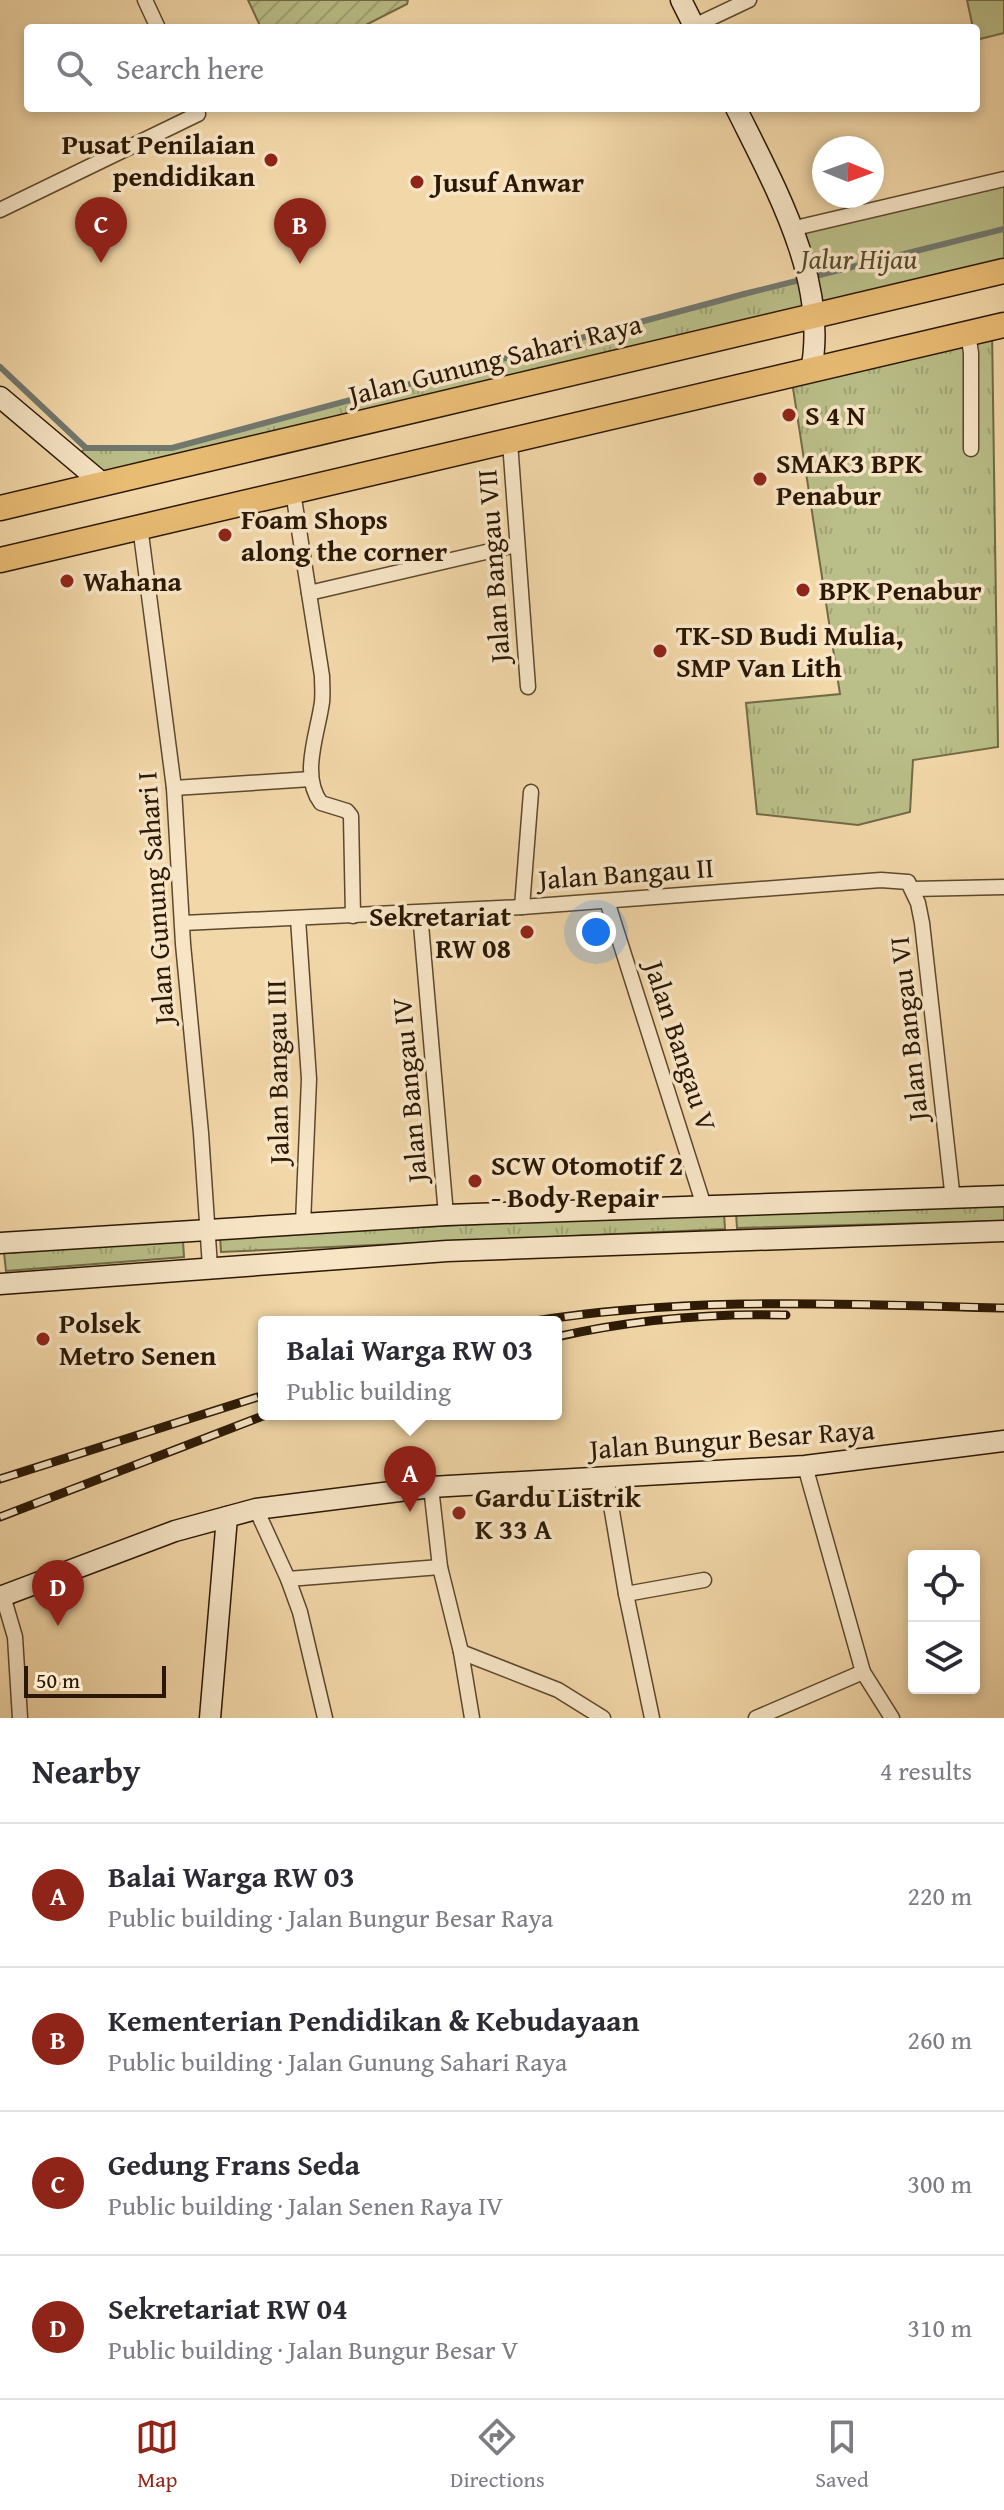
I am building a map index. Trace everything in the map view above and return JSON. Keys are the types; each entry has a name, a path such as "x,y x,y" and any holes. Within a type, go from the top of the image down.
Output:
{"main road":[{"path":"681,0 693,24"},
{"path":"738,112 771,179 806,271 814,303 816,346 811,371"},
{"name":"Jalan Gunung Sahari Raya","path":"0,508 814,303 1004,271"},
{"path":"0,560 1004,325"},
{"path":"0,397 102,483"},
{"path":"0,1243 446,1215 1004,1196"},
{"path":"0,1284 447,1251 1004,1231"},
{"name":"Jalan Bungur Besar Raya","path":"2,1596 175,1531 256,1509 431,1487 805,1466 1004,1441"},
{"path":"210,1718 227,1517"}],"street":[{"path":"145,0 156,24"},
{"path":"701,24 749,0"},
{"path":"0,210 197,112"},
{"path":"791,229 1004,179"},
{"path":"968,333 971,353 971,449"},
{"name":"Jalan Bangau VII","path":"510,442 528,687"},
{"path":"293,492 318,643 322,700 311,779 321,803 347,811 351,816 353,916"},
{"name":"Jalan Gunung Sahari I","path":"140,526 174,788 210,1267"},
{"path":"309,593 516,545"},
{"path":"174,788 311,779"},
{"path":"522,907 531,792"},
{"name":"Jalan Bangau II","path":"183,923 522,907 901,879 913,889"},
{"path":"913,889 1004,887"},
{"name":"Jalan Bangau VI","path":"913,889 922,923 953,1200"},
{"name":"Jalan Bangau V","path":"607,901 704,1206"},
{"name":"Jalan Bangau IV","path":"420,913 446,1215"},
{"name":"Jalan Bangau III","path":"298,919 309,1079 303,1224"},
{"path":"805,1466 863,1672 892,1718"},
{"path":"606,1476 652,1718"},
{"path":"431,1487 440,1567 461,1652 472,1718"},
{"path":"256,1509 300,1612 325,1718"},
{"path":"288,1579 440,1567"},
{"path":"626,1594 704,1580"},
{"path":"2,1596 15,1637 20,1718"},
{"path":"461,1652 558,1690 603,1718"},
{"path":"756,1718 863,1672"}],"green space":[{"path":"248,0 408,0 407,4 368,24 259,24"},
{"path":"967,0 1004,0 1004,33 980,39 980,24 972,24"},
{"name":"Jalur Hijau","path":"1004,179 1004,270 815,314 791,229"},
{"path":"808,277 815,314 102,483 73,459 86,448 173,448"},
{"path":"992,328 998,747 913,760 910,812 858,825 757,814 746,703 840,694 791,375"},
{"path":"1004,1206 1004,1221 737,1228 736,1213"},
{"path":"724,1213 725,1229 221,1252 220,1236"},
{"path":"183,1241 184,1257 6,1271 4,1253"}],"waterway":[{"path":"0,367 86,448 172,448 744,294 1004,229"}],"railway":[{"path":"562,1318 707,1305 1004,1308"},
{"path":"562,1336 670,1319 786,1315"},
{"path":"0,1479 258,1397"},
{"path":"0,1517 258,1418"}],"place":[{"name":"Pusat Penilaian pendidikan","path":"271,160"},
{"name":"Jusuf Anwar","path":"417,182"},
{"name":"Gedung Frans Seda","path":"101,263"},
{"name":"Kementerian Pendidikan & Kebudayaan","path":"300,264"},
{"name":"S 4 N","path":"789,415"},
{"name":"SMAK3 BPK Penabur","path":"760,479"},
{"name":"Foam Shops along the corner","path":"225,535"},
{"name":"Wahana","path":"67,581"},
{"name":"BPK Penabur","path":"803,590"},
{"name":"TK-SD Budi Mulia, SMP Van Lith","path":"660,651"},
{"name":"Sekretariat RW 08","path":"527,932"},
{"name":"SCW Otomotif 2 - Body Repair","path":"475,1181"},
{"name":"Polsek Metro Senen","path":"43,1339"},
{"name":"Balai Warga RW 03","path":"410,1512"},
{"name":"Gardu Listrik K 33 A","path":"459,1513"},
{"name":"Sekretariat RW 04","path":"58,1626"}]}
